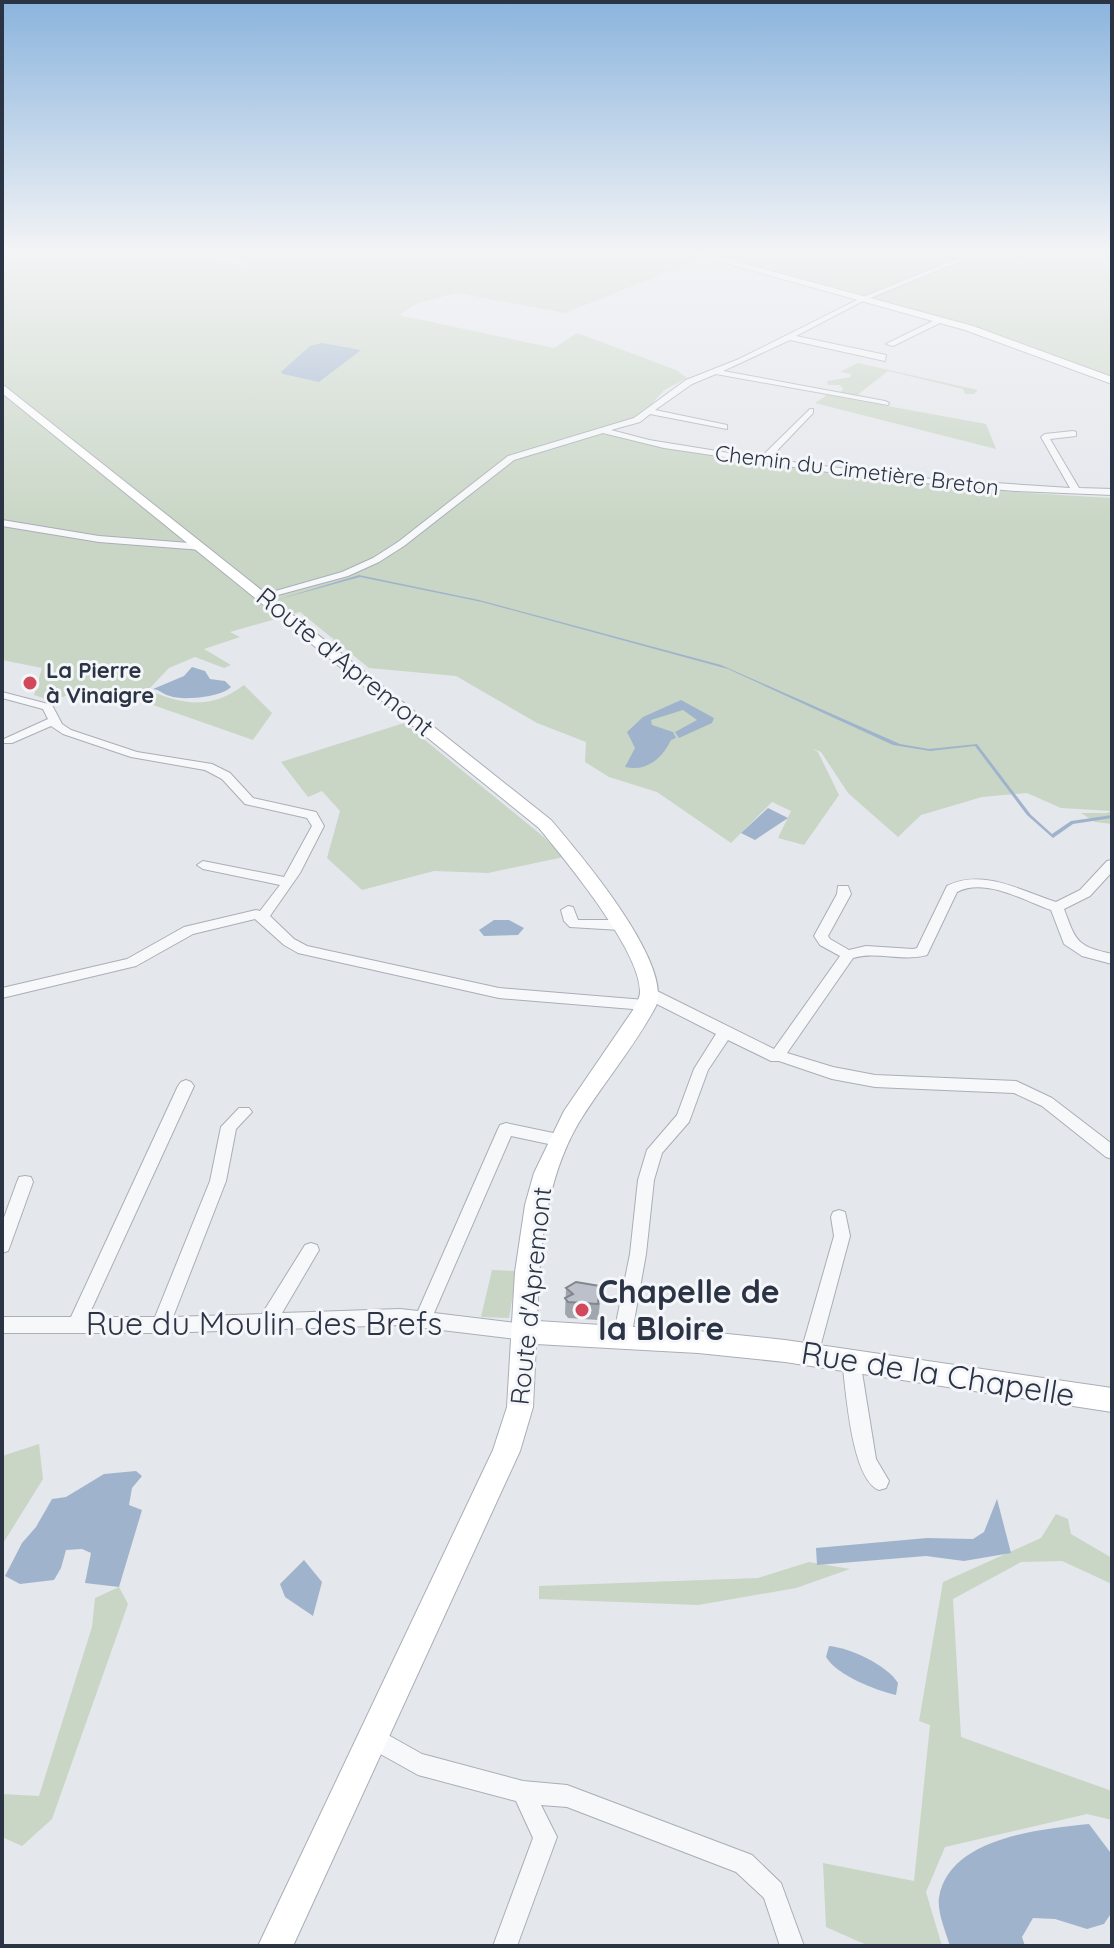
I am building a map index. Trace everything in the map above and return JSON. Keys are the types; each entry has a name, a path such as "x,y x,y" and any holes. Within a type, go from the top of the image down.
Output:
{"street":[{"path":"263,596 358,570 401,544 511,458 629,423 651,412 679,387 778,342"},
{"path":"811,342 882,359"},
{"path":"890,344 895,342"},
{"path":"1003,342 1112,381"},
{"path":"715,372 885,403"},
{"name":"Route d'Apremont","path":"2,387 545,824 620,925 643,966 648,1000 558,1140 541,1183 535,1209 520,1407 514,1432 275,1946"},
{"path":"762,461 810,411"},
{"path":"651,412 724,427"},
{"name":"Chemin du Cimetière Breton","path":"603,430 762,461 998,489 1112,492"},
{"path":"1073,434 1045,437 1077,492"},
{"path":"2,523 99,539 202,547"},
{"path":"2,695 48,707 54,720 67,732 135,755 208,767 226,776 249,801 312,815 318,826 286,888 263,916"},
{"path":"8,741 54,720"},
{"path":"776,1057 848,955 860,951 910,955 922,952 952,889 961,882 976,881 1057,907 1085,893 1112,864"},
{"path":"203,865 287,882"},
{"path":"843,889 844,894 821,936 825,942 848,955"},
{"path":"1057,907 1069,941 1087,953 1112,959"},
{"path":"568,910 575,924 620,925"},
{"path":"2,993 131,963 143,959 173,937 206,925 248,914 263,916 288,944 303,950 499,993 648,1000 776,1057 855,1078 1016,1087 1047,1102 1112,1153"},
{"path":"622,1338 638,1254 646,1180 655,1150 684,1118 701,1069 725,1032"},
{"path":"76,1325 186,1086"},
{"path":"161,1325 218,1181 229,1127 244,1112"},
{"path":"423,1319 506,1129 558,1140"},
{"path":"2,1246 25,1182"},
{"path":"809,1355 842,1236 839,1217"},
{"path":"268,1320 311,1250"},
{"name":"Rue du Moulin des Brefs","path":"2,1325 423,1319 525,1332"},
{"name":"Rue de la Chapelle","path":"525,1332 698,1342 851,1360 1112,1400"},
{"path":"851,1360 867,1461 879,1481"},
{"path":"374,1738 418,1764 523,1792 567,1796 744,1863 773,1891 792,1946"},
{"path":"505,1946 545,1837 523,1792"}],"green space":[{"path":"2,342 525,342 554,348 563,342 601,342 676,370 687,378 664,390 641,416 599,430 604,434 857,476 1112,498 1112,824 1095,822 1081,813 1111,811 1061,808 1027,793 982,797 921,815 898,837 848,793 821,752 811,748 818,752 839,795 804,845 778,838 791,811 772,802 731,843 657,792 609,777 585,762 586,742 537,723 456,676 369,668 300,612 230,632 240,637 204,649 231,665 224,668 195,657 169,668 148,690 185,702 208,702 244,685 272,713 253,740 133,698 95,701 66,696 49,700 34,695 42,668 2,660"},
{"path":"1013,342 1112,342 1112,377"},
{"path":"858,363 978,390 974,394 965,394 963,389 888,371 855,397 839,394 843,389 840,385 828,385 827,381 851,377 851,374 840,372"},
{"path":"827,395 986,424 996,449 815,403"},
{"path":"404,723 564,857 488,873 434,871 362,890 327,858 340,811 322,791 308,797 281,762"},
{"path":"492,1270 517,1271 509,1318 481,1317"},
{"path":"39,1444 43,1479 2,1545 2,1456"},
{"path":"1056,1514 1068,1519 1071,1534 1112,1558 1112,1584 1062,1561 1021,1562 953,1599 961,1737 1112,1791 1112,1820 1087,1814 945,1847 926,1892 942,1946 869,1946 826,1927 823,1863 914,1881 930,1725 919,1721 943,1582 1041,1538"},
{"path":"809,1562 850,1569 796,1588 698,1605 539,1599 539,1586 758,1578"},
{"path":"119,1587 128,1604 52,1819 22,1846 2,1837 2,1794 39,1796 92,1627 95,1598"}],"water":[{"path":"322,343 361,350 319,382 281,372 310,346"},
{"path":"359,575 479,600 721,665 900,744 929,749 977,744 1031,815 1052,834 1071,821 1112,815 1112,818 1073,824 1053,838 1027,815 975,746 930,751 893,745 728,669 482,602 360,577 276,600"},
{"path":"192,667 205,671 210,679 225,681 231,687 211,696 192,698 167,695 153,689 184,676"},
{"path":"681,700 714,718 712,723 679,738 675,732 697,720 683,710 651,720 652,725 673,732 676,738 646,766 625,767 635,748 627,732 643,717"},
{"path":"768,808 788,818 755,840 741,833"},
{"path":"494,920 509,920 524,928 518,935 484,936 479,930"},
{"path":"136,1471 142,1476 132,1488 129,1505 142,1510 119,1587 85,1583 91,1553 82,1549 66,1550 54,1580 20,1584 5,1576 22,1543 36,1527 52,1499 66,1497 104,1474"},
{"path":"997,1499 1011,1553 964,1561 926,1556 817,1565 816,1548 927,1538 973,1539 984,1532"},
{"path":"304,1560 322,1582 313,1616 285,1597 280,1584"},
{"path":"829,1646 857,1654 886,1670 898,1683 896,1695 868,1686 839,1670 826,1657"},
{"path":"1089,1824 1110,1852 1112,1912 1104,1924 1087,1929 1055,1919 1033,1918 1022,1937 1025,1946 950,1946 939,1898 946,1878 959,1862 999,1840 1046,1829"}],"building":[{"path":"576,1282 600,1286 598,1304 568,1302 565,1298 573,1294 566,1288"}],"place":[{"name":"La Pierre à Vinaigre","path":"30,683"},
{"name":"Chapelle de la Bloire","path":"582,1310"}]}
